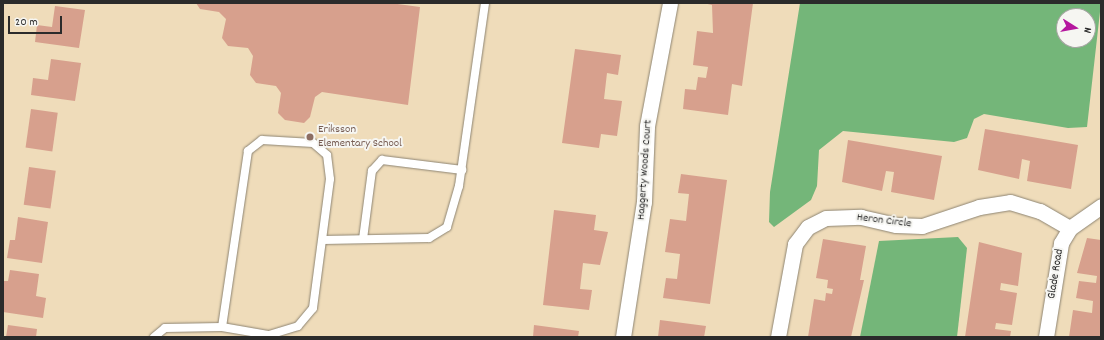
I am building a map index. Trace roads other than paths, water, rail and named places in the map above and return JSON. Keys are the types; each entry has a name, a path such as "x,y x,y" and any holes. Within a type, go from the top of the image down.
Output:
{"street":[{"name":"Haggerty Woods Court","path":"623,337 644,202 648,126 670,3"},
{"name":"Heron Circle","path":"778,337 795,244 808,227 826,218 861,217 896,225 922,226 979,207 1010,202 1040,211 1070,228"},
{"name":"Glade Road","path":"1046,337 1061,243 1070,228 1101,206"}],"lane":[{"path":"323,240 429,238 447,227 462,170 485,3"},
{"path":"154,337 165,328 222,327 268,335 298,326 313,308 330,179 327,155 313,143 262,140 248,151 222,327"},
{"path":"363,239 372,171 382,160 462,170"}],"place":[{"name":"Eriksson Elementary School","path":"310,137"}]}
